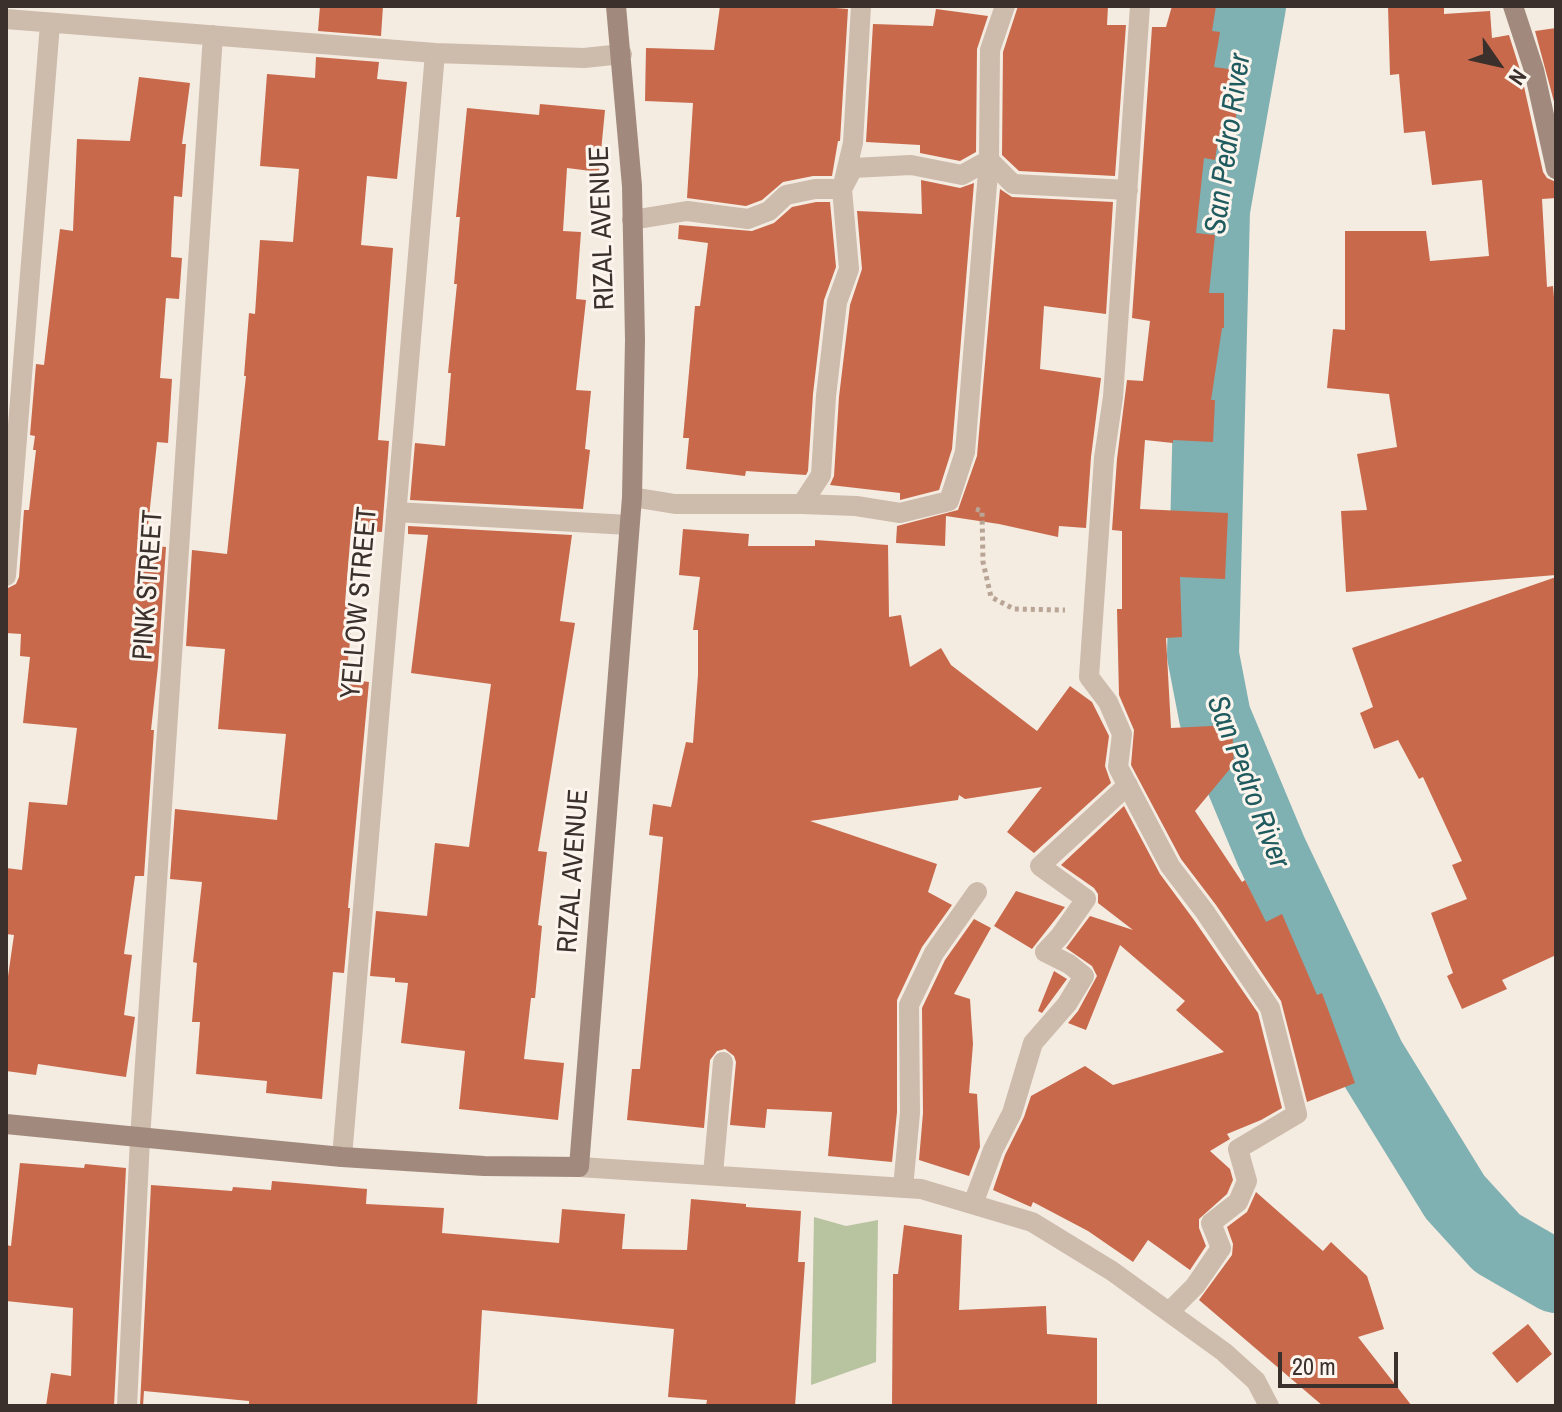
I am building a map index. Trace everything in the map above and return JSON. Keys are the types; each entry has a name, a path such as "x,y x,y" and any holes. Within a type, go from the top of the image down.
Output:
{"main road":[{"name":"RIZAL AVENUE","path":"579,1167 632,497 635,340 632,220 622,54 616,6"},
{"path":"1513,6 1534,70 1556,169"},
{"path":"6,1124 342,1157 484,1166 579,1167"}],"street":[{"path":"802,504 821,475 837,302 849,269 842,189 853,143 861,6"},
{"path":"632,497 675,504 856,506 900,513 949,501 965,452 989,160 990,50 1005,6"},
{"path":"1140,6 1113,397 1104,458 1089,677 1108,702 1122,734 1118,767 1170,866 1270,1008 1297,1114 1238,1149 1247,1181 1238,1202 1211,1223 1221,1248 1195,1286 1169,1312"},
{"path":"6,19 435,53 584,58 622,54"},
{"path":"6,576 50,24"},
{"name":"PINK STREET","path":"127,1406 140,1139 213,35"},
{"name":"YELLOW STREET","path":"342,1157 435,53"},
{"path":"842,189 853,168 911,165 962,175 989,160"},
{"path":"989,160 1013,184 1128,190"},
{"path":"632,220 687,211 748,219 769,211 786,195 815,189 842,189"},
{"path":"396,512 629,525"},
{"path":"973,1204 993,1150 1012,1113 1033,1043 1067,1004 1084,976 1045,952 1086,899 1040,866 1128,785"},
{"path":"903,1188 910,1113 909,1005 934,953 977,892"},
{"path":"713,1174 723,1062"},
{"path":"579,1167 921,1189 1032,1222 1112,1271 1224,1352 1256,1381 1269,1406"}],"path":[{"path":"949,501 982,511 983,562 991,597 1014,609 1093,611"}],"green space":[{"path":"814,1217 846,1226 878,1220 876,1362 811,1385"}],"building":[{"path":"320,6 383,6 381,36 318,31"},
{"path":"720,6 848,9 840,141 832,176 783,182 762,200 746,206 687,198 693,103 645,101 646,48 714,50"},
{"path":"1018,6 1108,6 1107,25 1126,25 1115,176 1019,171 1002,155 1003,52"},
{"path":"1172,6 1216,6 1212,31 1220,32 1214,67 1243,71 1233,136 1219,134 1215,160 1204,158 1196,233 1215,235 1209,293 1224,293 1224,328 1211,400 1215,400 1213,442 1145,440 1140,509 1228,513 1225,579 1180,577 1182,637 1166,638 1171,728 1232,725 1234,764 1195,811 1242,882 1245,880 1266,922 1282,914 1317,995 1322,993 1355,1083 1307,1102 1281,1001 1181,859 1131,765 1134,730 1119,695 1117,609 1122,609 1122,531 1112,530 1117,459 1127,380 1143,381 1150,321 1132,318 1152,27 1166,27"},
{"path":"1388,6 1444,6 1444,14 1490,11 1492,38 1509,35 1521,73 1543,172 1556,182 1556,198 1542,199 1547,287 1553,286 1556,319 1556,575 1346,592 1341,511 1367,510 1357,454 1397,447 1389,394 1327,388 1333,329 1345,330 1345,231 1426,231 1430,261 1489,256 1482,180 1432,185 1425,131 1404,133 1399,74 1390,75"},
{"path":"936,9 988,16 977,49 976,152 960,161 920,153 920,145 866,142 873,24 933,26"},
{"path":"1556,28 1556,109 1535,31"},
{"path":"316,57 379,62 377,79 407,82 397,179 367,176 361,245 393,248 378,440 389,441 382,532 351,530 345,603 354,604 346,679 369,682 344,973 333,972 322,1099 266,1093 267,1081 196,1074 200,1022 192,1022 197,963 193,962 202,882 170,879 175,809 277,820 286,734 218,729 225,649 186,646 192,550 227,554 246,376 249,313 255,314 260,240 293,242 299,169 260,166 267,74 315,78"},
{"path":"139,77 190,83 182,144 186,144 182,197 174,196 171,257 182,258 179,299 166,298 160,378 172,379 168,443 157,442 146,545 166,547 151,730 154,730 144,876 135,876 124,954 132,955 124,1015 135,1017 126,1077 38,1064 36,1075 6,1071 6,990 14,935 6,934 6,868 22,870 29,802 67,805 77,728 23,723 30,657 20,656 21,634 6,633 6,589 16,584 19,577 24,510 29,510 36,450 33,450 35,436 30,435 36,364 44,365 60,229 73,231 77,139 130,141"},
{"path":"540,104 605,110 599,172 567,168 563,231 581,232 576,299 586,300 576,390 591,391 585,449 590,450 583,509 410,500 415,443 445,446 451,373 448,373 457,284 454,284 460,217 456,217 467,108 539,115"},
{"path":"921,180 960,188 974,183 952,449 939,490 900,500 900,493 830,485 834,476 850,305 862,269 857,211 922,214"},
{"path":"1000,189 1012,197 1113,202 1106,314 1044,306 1040,369 1101,378 1086,528 1059,526 1058,537 946,516 945,546 896,543 897,526 958,510 977,456"},
{"path":"830,202 836,267 824,300 808,471 806,475 746,471 745,476 686,469 689,438 683,438 695,306 700,306 708,243 678,239 679,225 752,231 774,223 792,207"},
{"path":"408,526 572,535 560,621 575,623 538,851 547,852 538,925 542,926 535,998 531,998 524,1059 564,1063 558,1120 459,1109 465,1051 401,1043 408,983 395,982 395,978 370,976 376,911 427,916 435,843 469,847 491,684 411,673 428,535 408,534"},
{"path":"683,529 749,534 748,546 815,546 815,540 888,545 889,617 901,615 910,667 941,648 951,665 1037,731 1070,686 1092,702 1109,736 1105,766 1111,783 1034,853 1007,832 1042,787 965,799 959,795 958,800 810,821 937,864 928,892 952,905 922,947 897,1000 897,1112 892,1162 828,1156 832,1112 767,1109 765,1128 730,1125 736,1062 725,1049 717,1051 710,1060 704,1128 627,1120 632,1069 640,1069 663,837 649,835 653,804 671,807 686,742 693,743 698,630 693,630 700,577 679,575"},
{"path":"1556,577 1556,955 1502,980 1507,989 1462,1009 1447,976 1453,973 1431,913 1467,899 1452,865 1462,861 1423,777 1419,779 1398,740 1374,749 1360,713 1373,707 1352,648"},
{"path":"1124,806 1160,874 1258,1013 1282,1108 1227,1134 1230,1139 1210,1151 1230,1169 1233,1180 1227,1194 1199,1219 1206,1246 1190,1270 1148,1240 1133,1262 1088,1231 1033,1202 1031,1207 993,1190 1031,1096 1085,1066 1113,1085 1224,1052 1176,1010 1185,1001 1120,945 1086,1030 1068,1023 1097,976 1092,966 1066,948 1090,916 1133,930 1098,903 1094,888 1061,865"},
{"path":"1016,891 1065,907 1032,949 994,926"},
{"path":"974,919 991,928 954,994 970,999 973,1044 969,1093 977,1094 980,1147 969,1176 919,1160 923,1113 922,1008 945,960"},
{"path":"1054,971 1067,979 1042,1013 1038,1011"},
{"path":"20,1163 126,1168 114,1406 46,1406 51,1373 71,1376 73,1308 6,1301 6,1245 11,1246"},
{"path":"272,1181 367,1189 366,1204 444,1208 442,1233 559,1243 562,1209 625,1214 622,1249 687,1250 691,1199 801,1211 798,1262 805,1262 795,1406 706,1406 707,1400 668,1397 674,1329 482,1310 477,1406 249,1406 249,1401 144,1391 143,1406 140,1406 151,1185 232,1191 233,1187 271,1190"},
{"path":"1256,1192 1323,1251 1331,1242 1367,1276 1384,1329 1358,1337 1412,1406 1323,1406 1199,1300 1232,1255 1233,1244 1227,1227 1247,1212"},
{"path":"904,1225 962,1235 959,1310 1046,1306 1047,1334 1097,1338 1097,1406 892,1406 893,1274 898,1274"},
{"path":"1528,1324 1552,1354 1517,1383 1492,1353"}],"waterway":[{"name":"San Pedro River","path":"1250,6 1214,210 1203,655 1215,717 1271,851 1370,1059 1455,1197 1497,1243 1556,1277"}]}
